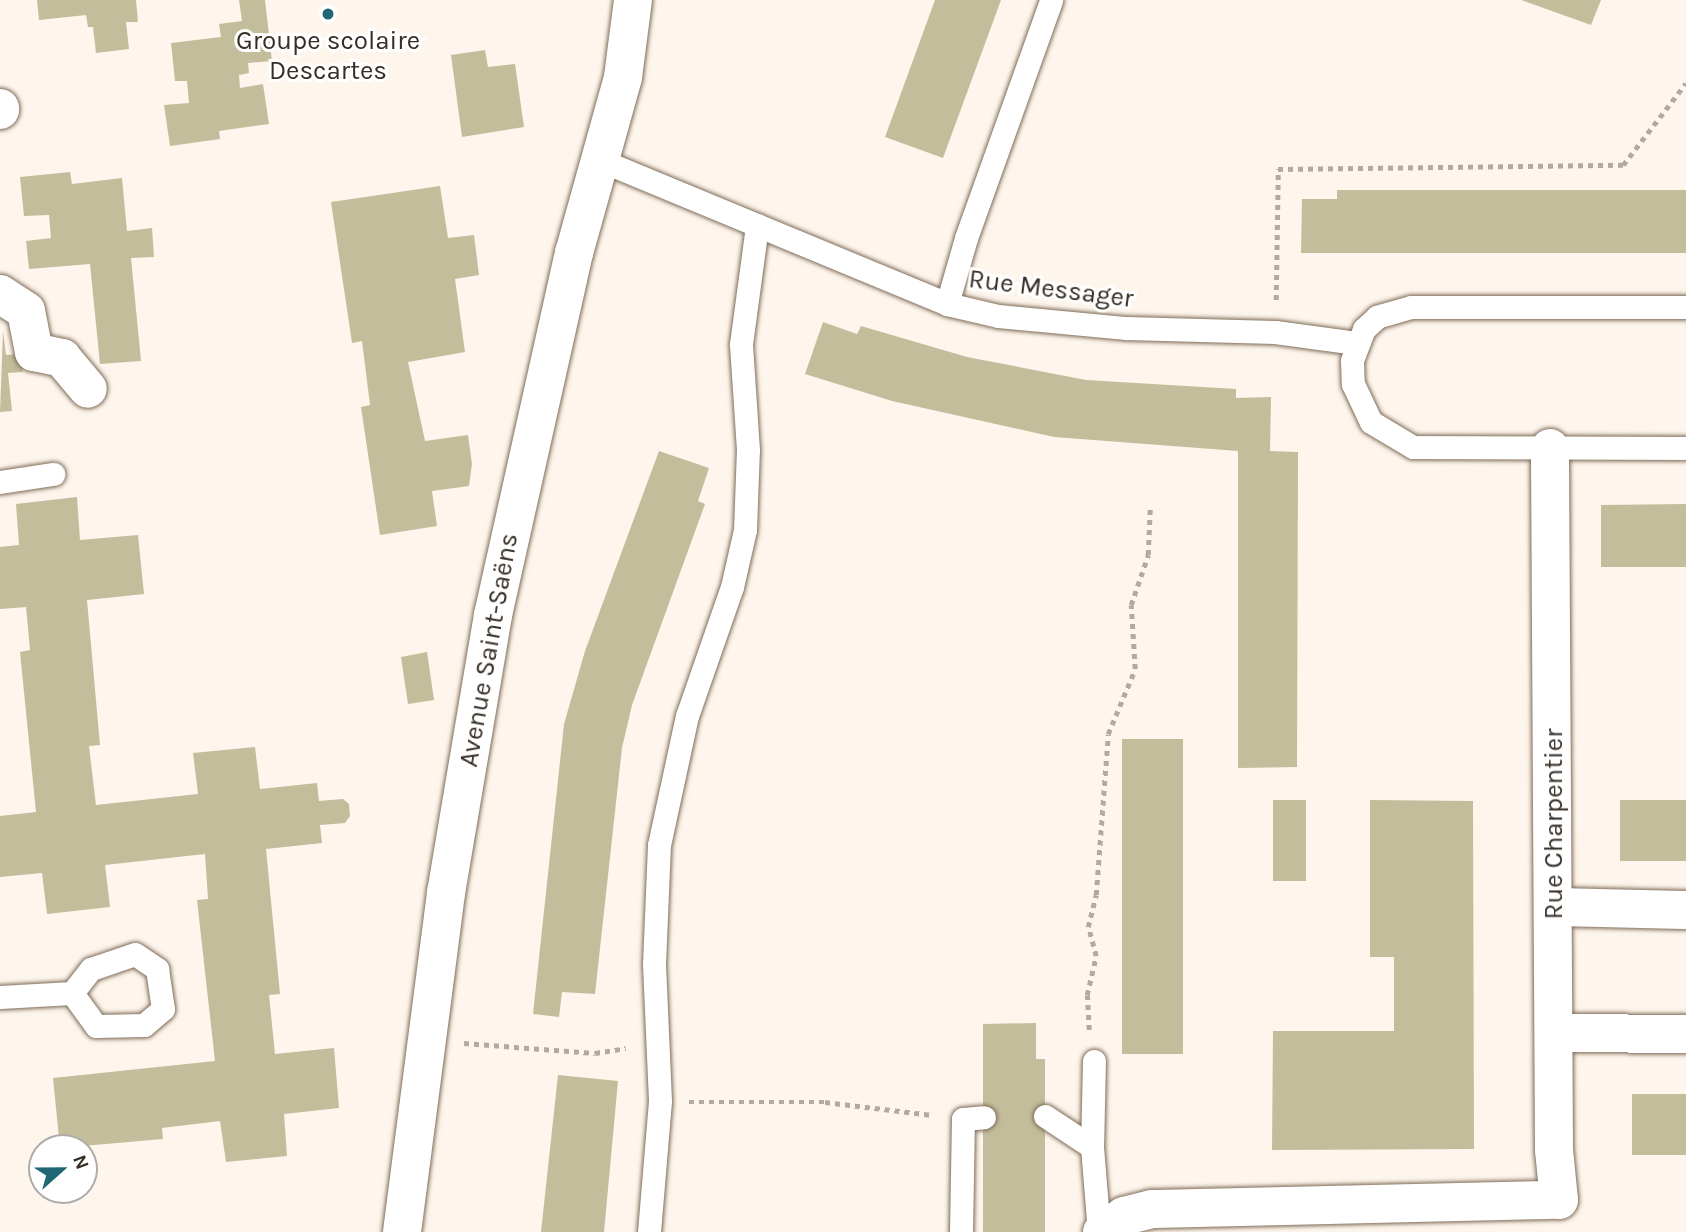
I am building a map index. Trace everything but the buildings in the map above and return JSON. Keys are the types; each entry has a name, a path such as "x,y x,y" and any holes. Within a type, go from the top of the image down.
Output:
{"street":[{"name":"Avenue Saint-Saëns","path":"402,1232 427,1037 493,615 536,414 623,77 634,0"},
{"name":"Avenue Saint-Saëns","path":"623,77 657,0"},
{"path":"0,294 26,311 34,352 62,358 88,389"},
{"name":"Rue Charpentier","path":"1101,1232 1124,1216 1152,1209 1547,1217 1555,1033 1550,448"},
{"path":"1555,907 1686,910"},
{"path":"1555,1033 1686,1034"}],"lane":[{"path":"947,304 965,238 1051,0"},
{"name":"Rue Messager","path":"600,160 947,304 999,316 1126,328 1275,332 1356,343"},
{"path":"649,1232 660,1101 654,964 659,845 687,716 732,587 745,530 748,450 741,344 757,225"},
{"path":"1686,307 1411,307 1377,317 1356,343 1353,384 1360,405 1382,432 1397,441 1426,448 1686,448"},
{"path":"0,482 53,474"},
{"path":"0,997 72,993"},
{"path":"1094,1062 1092,1147 1101,1232"},
{"path":"1045,1116 1092,1147"},
{"path":"961,1232 974,1118"}],"path":[{"path":"1275,332 1278,169 1623,165 1686,83"},
{"path":"1094,1062 1087,995 1096,956 1088,927 1096,895 1108,734 1135,669 1130,605 1148,555 1150,509"},
{"path":"427,1037 487,1047 595,1054 657,1042"},
{"path":"660,1101 825,1102 974,1118"}],"place":[{"name":"Groupe scolaire Descartes","path":"328,14"}]}
